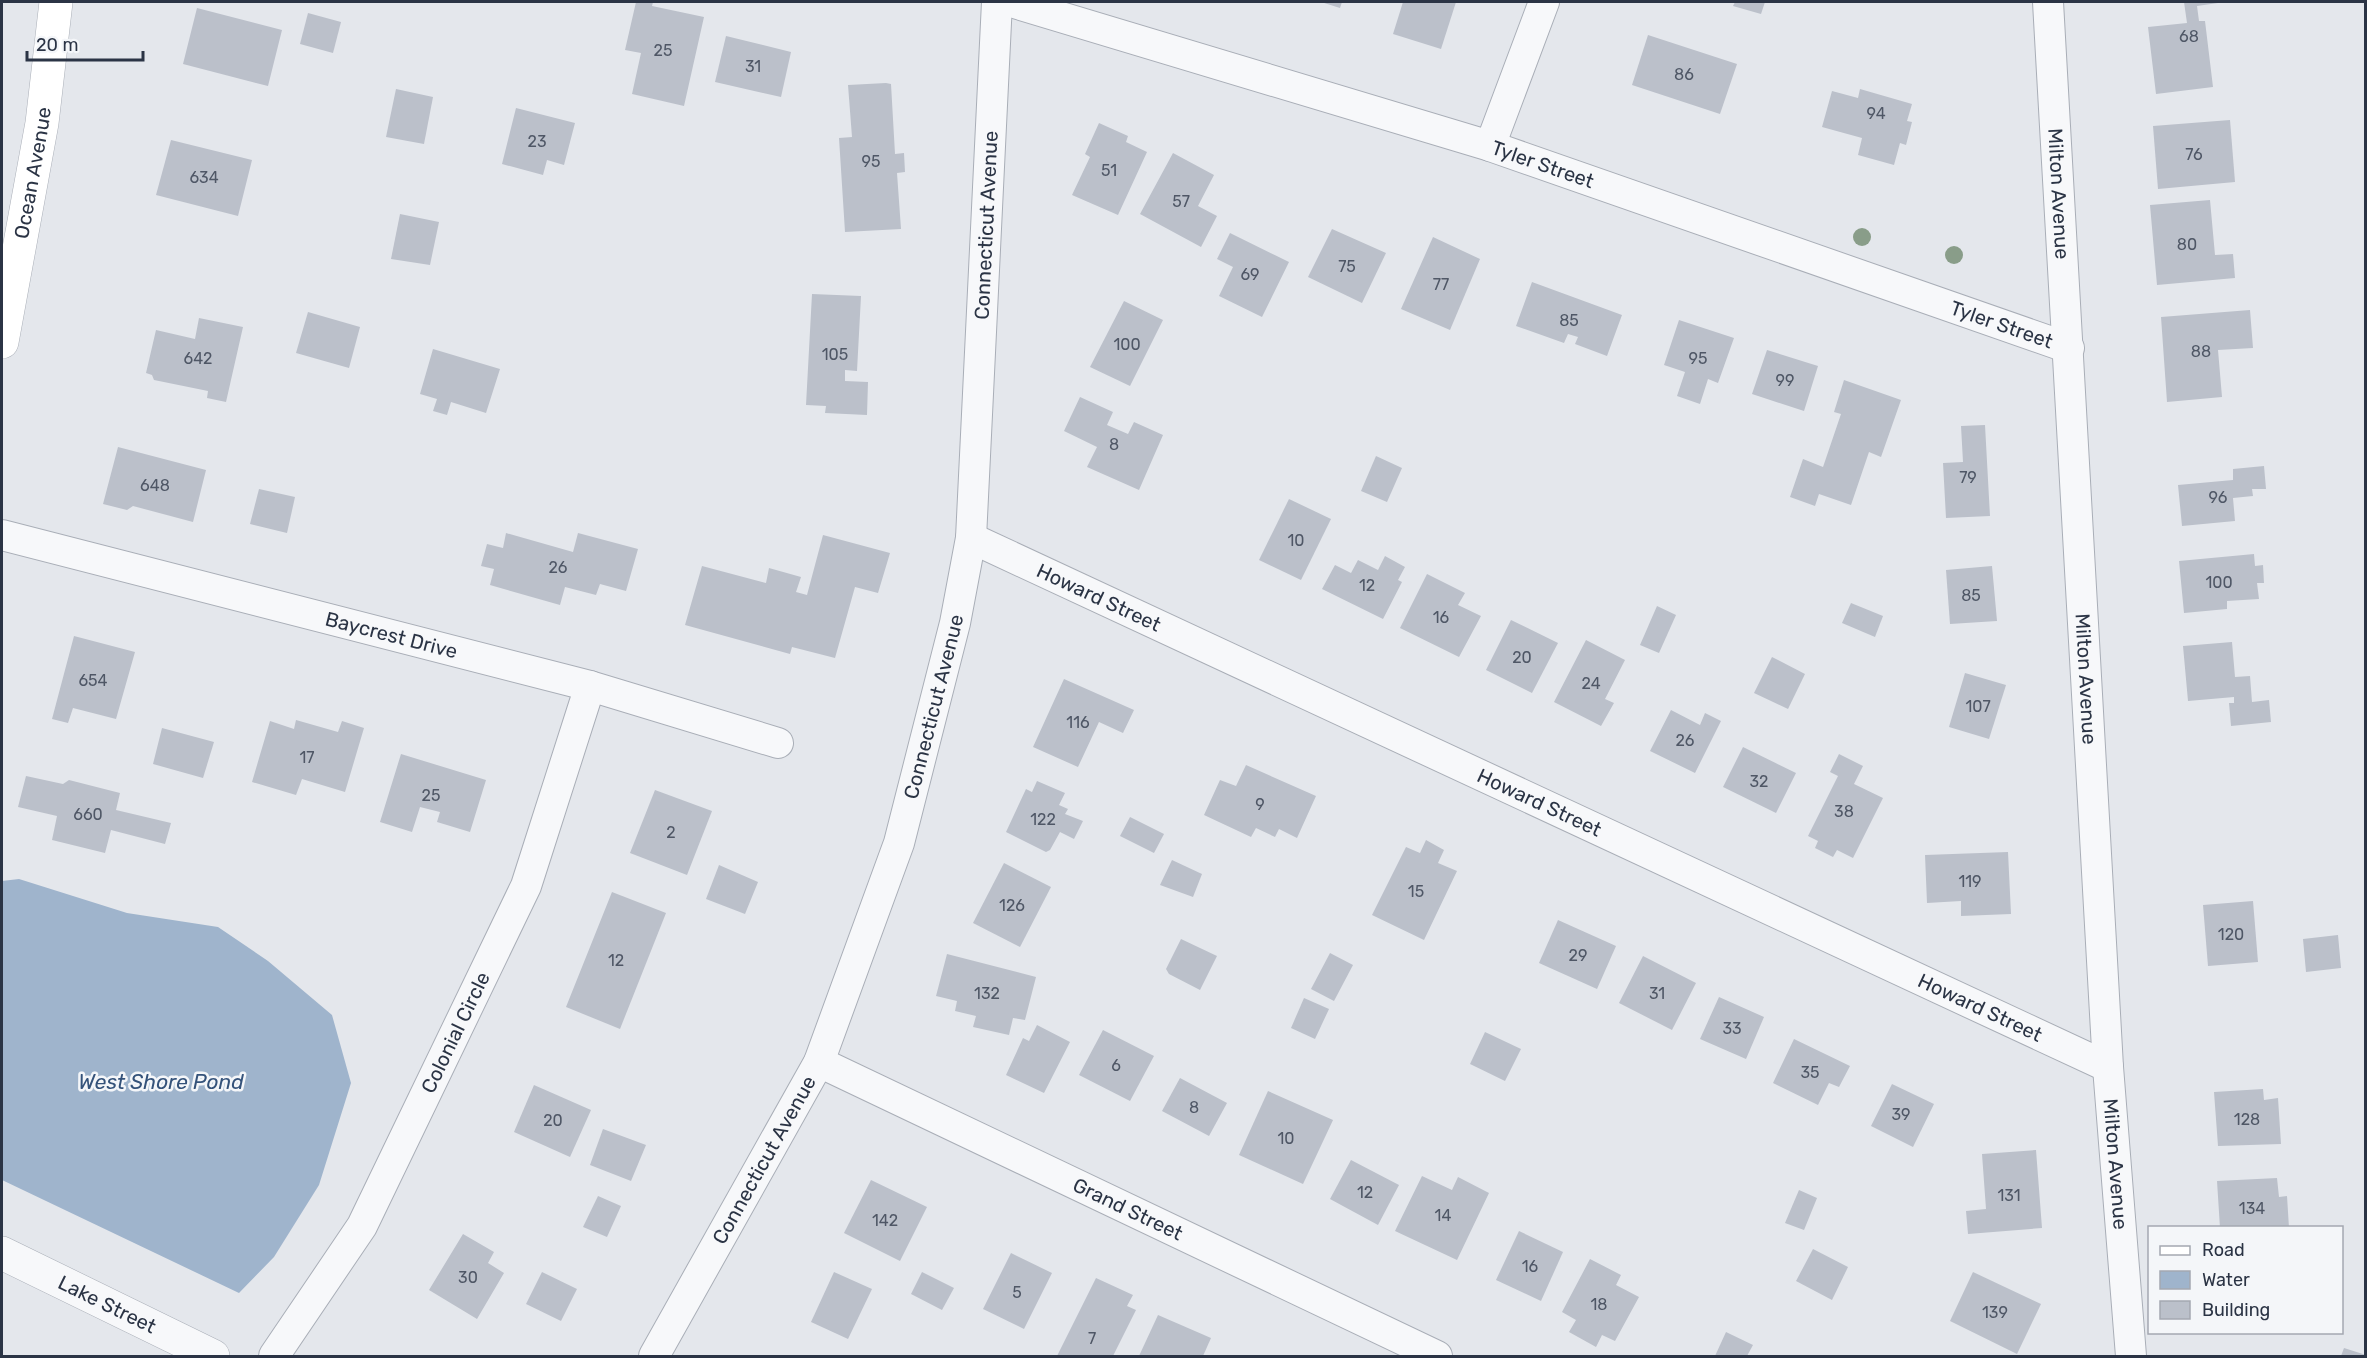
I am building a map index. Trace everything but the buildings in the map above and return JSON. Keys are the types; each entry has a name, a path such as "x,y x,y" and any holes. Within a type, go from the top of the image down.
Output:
{"main road":[{"name":"Ocean Avenue","path":"2,342 42,123 56,2"}],"street":[{"name":"Connecticut Avenue","path":"654,1356 819,1062 899,843 955,623 971,538 997,2"},
{"name":"Tyler Street","path":"1011,2 1490,146 2069,348"},
{"path":"1490,146 1544,2"},
{"name":"Milton Avenue","path":"2048,2 2108,1066 2131,1356"},
{"name":"Baycrest Drive","path":"2,536 590,686 778,743"},
{"name":"Howard Street","path":"971,538 2108,1066"},
{"name":"Colonial Circle","path":"274,1356 362,1226 526,886 590,686"},
{"name":"Grand Street","path":"819,1062 1437,1356"},
{"name":"Lake Street","path":"2,1253 213,1356"},
{"path":"2129,1322 2147,1356"}],"water":[{"name":"West Shore Pond","path":"19,879 127,913 218,927 268,961 332,1015 351,1083 319,1185 274,1257 239,1293 2,1180 2,881"}]}
